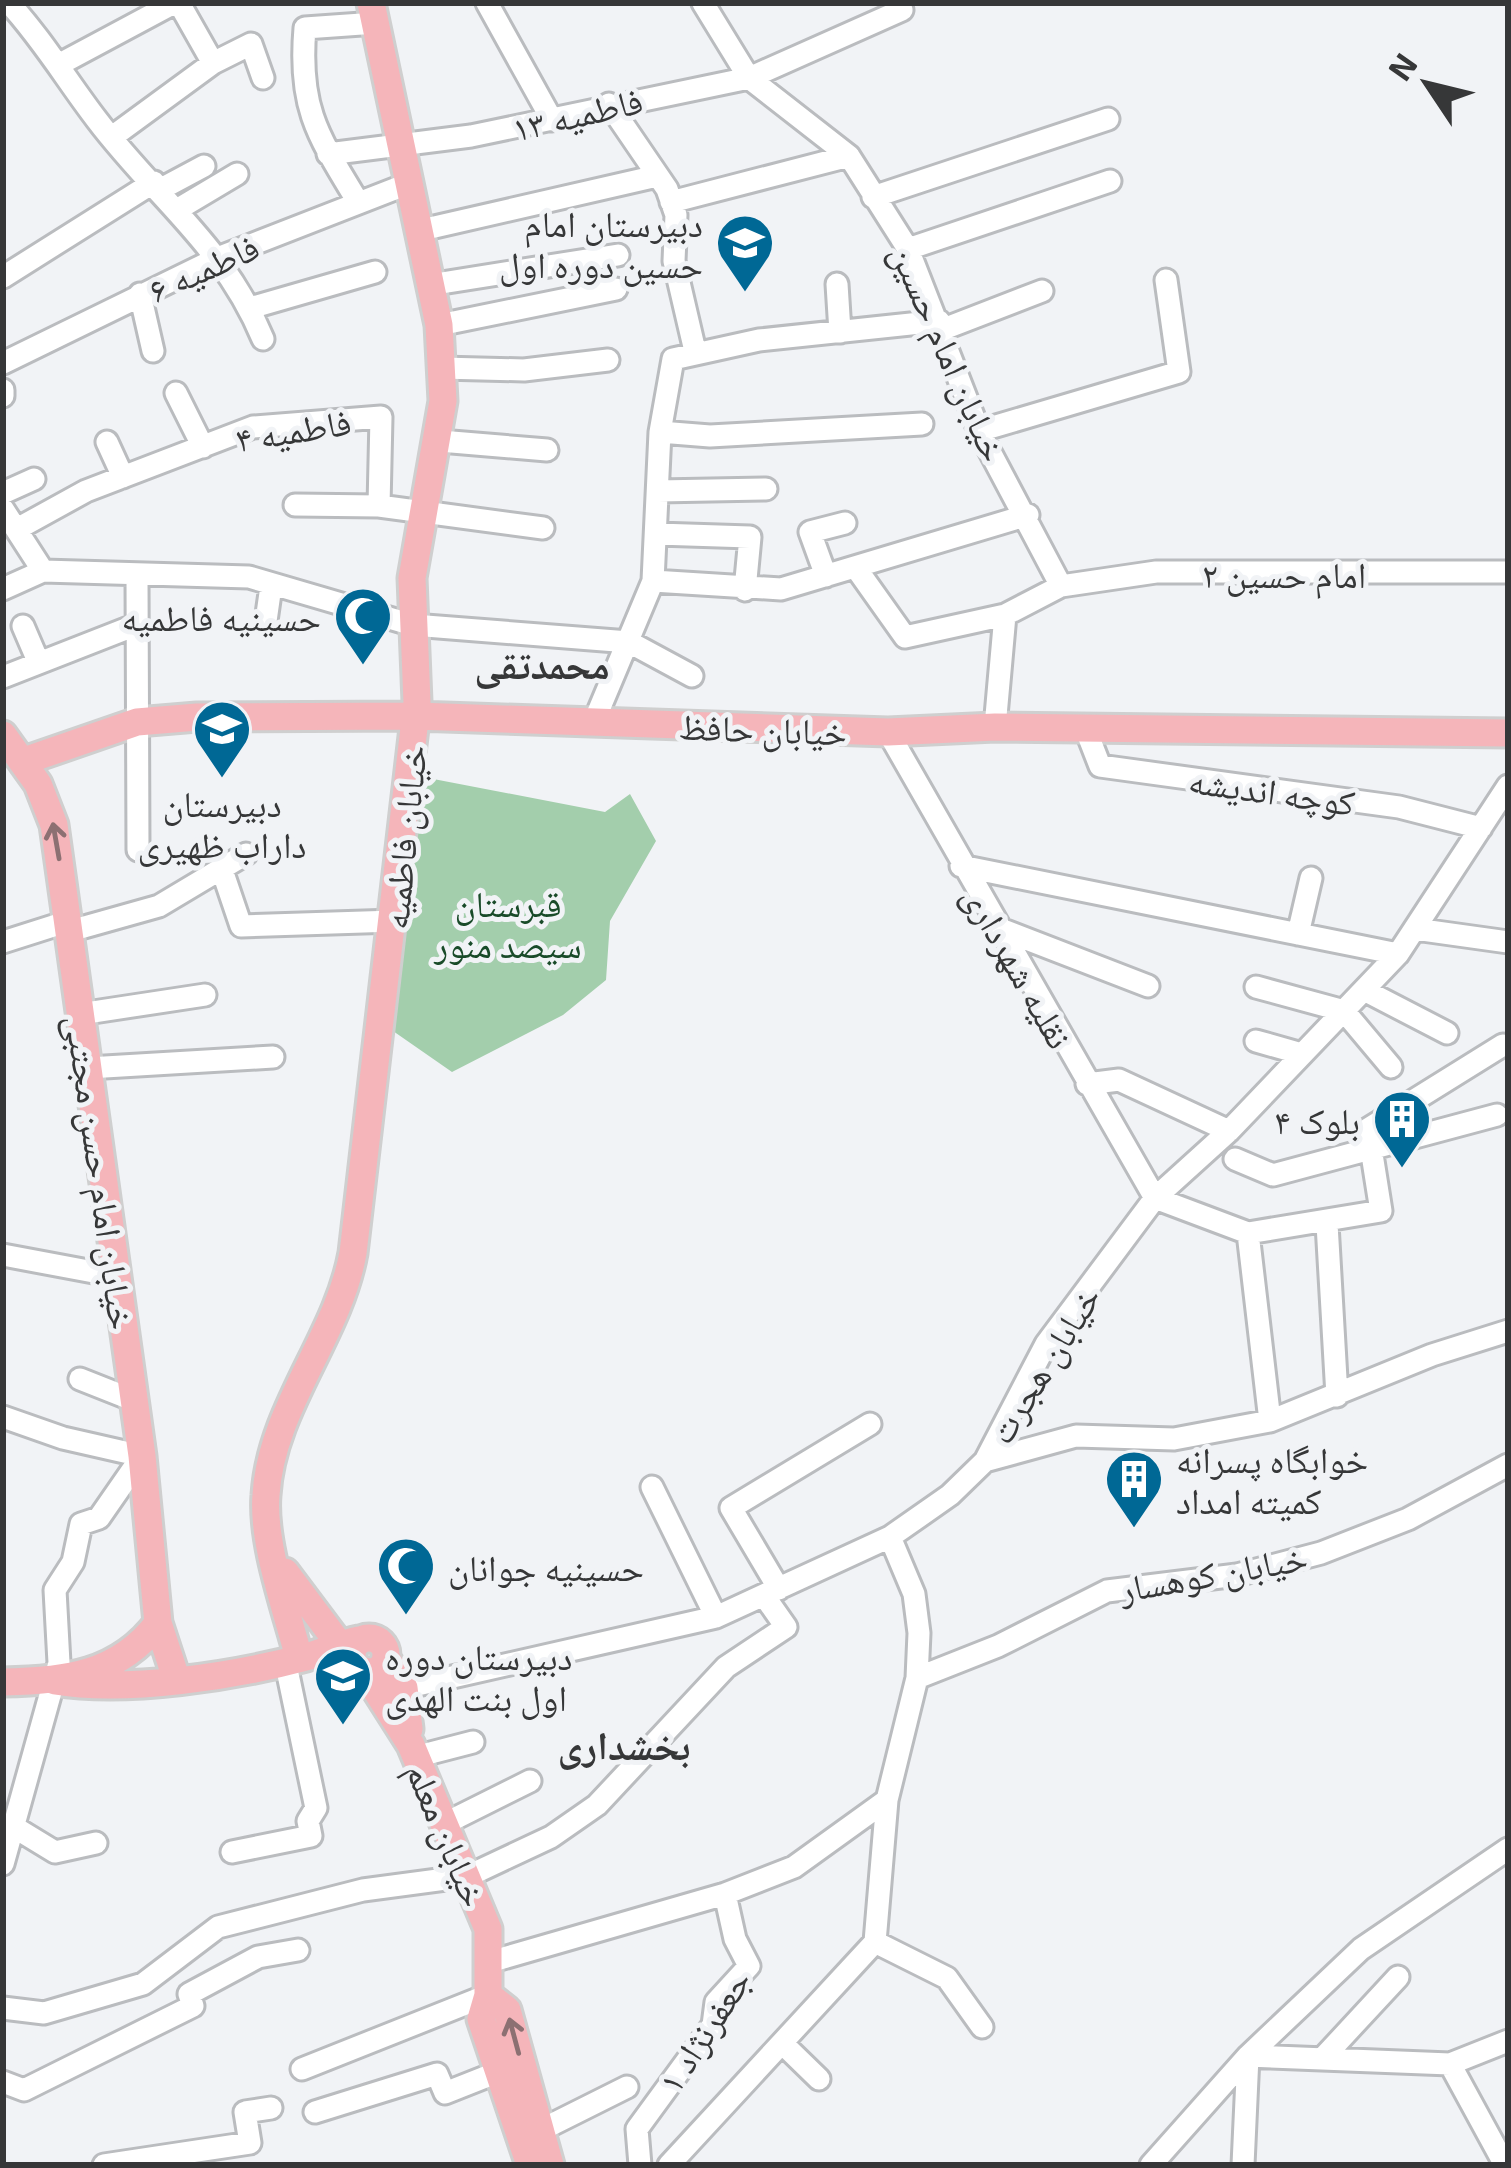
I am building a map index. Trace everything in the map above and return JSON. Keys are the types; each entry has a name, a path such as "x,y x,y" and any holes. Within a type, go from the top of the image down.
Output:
{"main road":[{"name":"خیابان فاطمیه","path":"290,1659 266,1489 284,1425 350,1268 416,716 412,578 440,441 439,325 417,231 404,142 373,13"},
{"name":"خیابان حافظ","path":"24,761 137,722 416,716 888,732 995,727 1508,733"},
{"name":"خیابان امام حسن مجتبی","path":"3,735 24,761 54,826 142,1456 158,1623 176,1678"},
{"path":"276,1558 349,1642"},
{"path":"55,1681 123,1661 158,1623"},
{"path":"3,1682 55,1681 99,1688 290,1659 349,1642 381,1642 370,1666"},
{"path":"290,1659 370,1666 395,1693"},
{"name":"خیابان معلم","path":"395,1693 413,1751 488,1929 488,1995 481,2020 530,2165"},
{"name":"خیابان معلم","path":"488,1995 507,2010 550,2165"}],"street":[{"path":"9,3 112,137 220,257 263,339"},
{"path":"60,64 177,3 213,63"},
{"path":"487,3 552,120"},
{"name":"خیابان امام حسین","path":"704,3 749,78 849,156 908,249 979,431 1028,515 1061,586"},
{"name":"فاطمیه ۱۳","path":"328,154 552,120 609,104 749,78 902,10"},
{"path":"358,202 328,154 301,83 305,28 373,13"},
{"path":"112,137 213,63 251,44 263,78"},
{"path":"609,104 657,176 676,215 674,261 695,351"},
{"path":"873,197 1108,119"},
{"path":"671,202 849,156"},
{"path":"3,277 158,186 204,166"},
{"path":"180,208 237,175"},
{"path":"417,231 657,176"},
{"path":"908,249 1110,181"},
{"name":"فاطمیه ۶","path":"5,357 220,257 410,183"},
{"path":"429,285 618,255"},
{"path":"250,308 374,272"},
{"path":"979,431 1179,372 1166,280"},
{"path":"837,284 840,332"},
{"path":"439,325 616,289"},
{"path":"593,724 653,581 660,432 673,359 695,351 840,332 940,326 1042,291"},
{"path":"140,294 153,351"},
{"path":"441,368 524,370 608,360"},
{"path":"176,392 203,446"},
{"name":"فاطمیه ۴","path":"17,529 123,477 253,427 381,417 379,506"},
{"path":"660,432 710,436 922,424"},
{"path":"440,441 547,450"},
{"path":"107,442 123,477"},
{"path":"3,494 34,478"},
{"path":"658,491 766,489"},
{"path":"295,505 379,506 543,528"},
{"path":"3,509 43,571"},
{"path":"653,581 781,589 1028,515"},
{"path":"826,576 810,532 844,523"},
{"path":"657,534 750,537 745,590"},
{"path":"856,568 904,637 1005,615 1061,586"},
{"path":"3,589 43,571 136,578 249,577 413,625 629,642 692,676"},
{"name":"امام حسین ۲","path":"1061,586 1156,572 1508,572"},
{"path":"136,578 138,850"},
{"path":"266,621 271,586"},
{"path":"995,727 1005,615"},
{"path":"3,677 136,625"},
{"path":"23,626 38,661"},
{"name":"کوچه اندیشه","path":"1086,730 1100,766 1399,807 1481,828"},
{"name":"نقلیه شهرداری","path":"888,732 1155,1198"},
{"name":"خیابان هجرت","path":"395,1693 716,1617 890,1537 950,1495 985,1461 1046,1344 1155,1198 1229,1131 1398,954 1508,786"},
{"path":"3,942 158,906 246,854"},
{"path":"961,866 1398,954"},
{"path":"220,867 241,926 395,921"},
{"path":"1298,934 1311,878"},
{"path":"998,928 1148,986"},
{"path":"1415,929 1508,942"},
{"path":"1256,987 1344,1011 1391,1067"},
{"path":"1364,990 1447,1033"},
{"path":"80,1014 205,995"},
{"path":"1256,1041 1302,1054"},
{"path":"1155,1198 1248,1233 1381,1211 1368,1129 1503,1045"},
{"path":"88,1069 272,1057"},
{"path":"1087,1084 1119,1080 1229,1131"},
{"path":"1235,1159 1273,1175 1497,1115"},
{"path":"1328,1223 1337,1396"},
{"path":"1248,1233 1270,1421"},
{"path":"3,1255 115,1276"},
{"path":"985,1461 1076,1436 1174,1439 1270,1421 1432,1355 1508,1331"},
{"path":"80,1379 133,1400"},
{"path":"3,1417 83,1444 142,1456 99,1518 81,1524 73,1562 56,1590 59,1663 3,1862"},
{"path":"3,2008 44,2013 143,1984 218,1927 363,1890 468,1876 551,1838 598,1804 726,1667 786,1627 731,1508 870,1424"},
{"name":"خیابان کوهسار","path":"917,1678 998,1646 1107,1591 1238,1575 1321,1553 1408,1519 1508,1465"},
{"path":"652,1487 716,1617"},
{"path":"669,2165 875,1942 886,1800 917,1678 914,1594 890,1537"},
{"path":"232,1852 311,1836 308,1821 316,1808 290,1659"},
{"path":"413,1751 473,1742"},
{"path":"444,1824 530,1781"},
{"path":"486,1963 725,1894 794,1867 886,1800"},
{"path":"14,1827 55,1852 97,1844"},
{"path":"1151,2165 1248,2056 1361,1949 1508,1849"},
{"name":"جعفرنژاد ۱","path":"640,2165 637,2129 713,2026 716,2002 749,1966 735,1939 725,1894"},
{"path":"875,1942 946,1978 982,2027"},
{"path":"3,2082 25,2090 68,2071 193,2006 189,1994 258,1957 298,1950"},
{"path":"1322,2059 1398,1977"},
{"path":"302,2068 488,1995"},
{"path":"1248,2056 1450,2064 1508,2041"},
{"path":"782,2043 819,2079"},
{"path":"1243,2165 1248,2056"},
{"path":"1450,2064 1505,2165"},
{"path":"315,2112 437,2074 445,2093 498,2072"},
{"path":"539,2132 627,2087"},
{"path":"104,2165 250,2143 245,2112 272,2108"}],"green space":[{"name":"قبرستان سیصد منور","path":"423,777 605,812 630,794 656,841 610,921 606,980 563,1015 452,1072 393,1031"}],"place":[{"name":"دبیرستان امام حسین دوره اول","path":"745,294"},
{"name":"حسینیه فاطمیه","path":"363,667"},
{"name":"دبیرستان داراب ظهیری","path":"222,780"},
{"name":"بلوک ۴","path":"1402,1170"},
{"name":"خوابگاه پسرانه کمیته امداد","path":"1134,1530"},
{"name":"حسینیه جوانان","path":"406,1617"},
{"name":"دبیرستان دوره اول بنت الهدی","path":"343,1727"}],"district":[{"name":"محمدتقی","path":"542,663"},
{"name":"بخشداری","path":"624,1744"}]}
